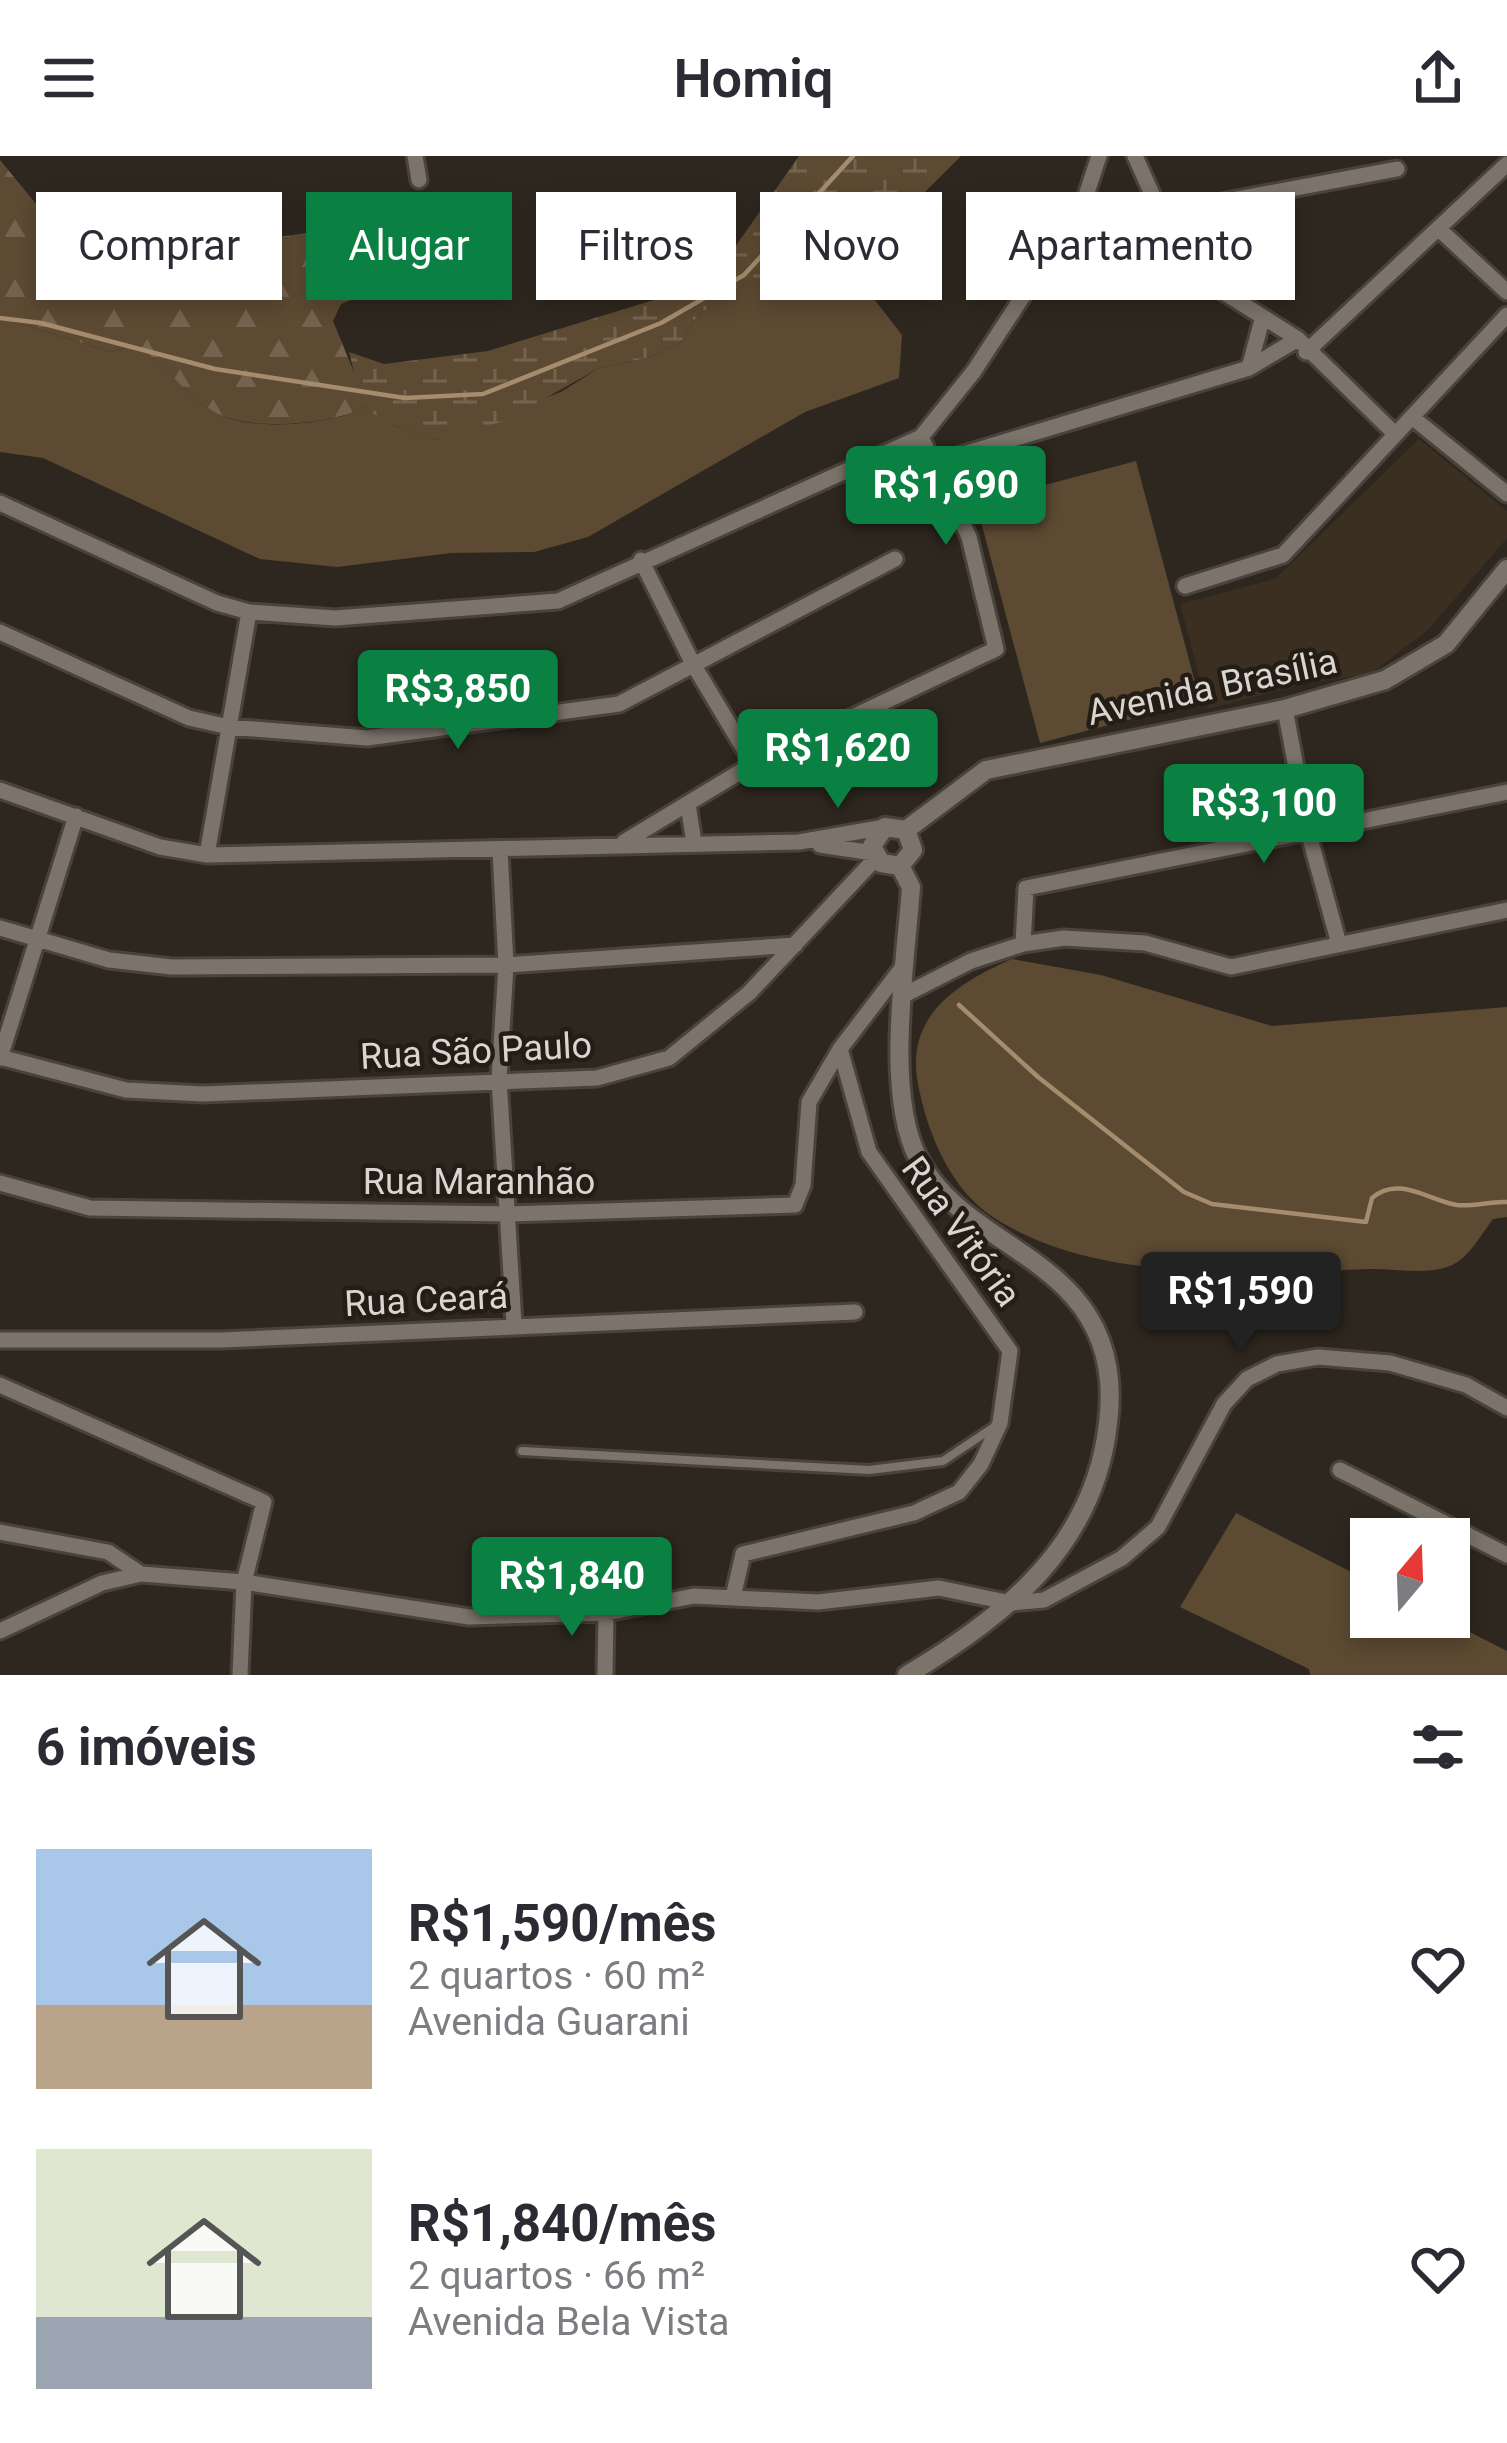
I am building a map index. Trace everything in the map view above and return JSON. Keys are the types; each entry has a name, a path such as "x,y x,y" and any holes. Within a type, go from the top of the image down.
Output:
{"street":[{"path":"415,156 418,180"},
{"path":"1088,192 1100,156"},
{"path":"1135,156 1153,192"},
{"path":"934,463 1249,368 1302,345 1440,230 1507,164"},
{"path":"1275,192 1397,169"},
{"path":"1440,230 1507,292"},
{"path":"0,503 217,603 249,612 335,618 558,601 921,437 974,371 1020,300"},
{"path":"1232,300 1302,345 1394,433"},
{"path":"1185,586 1283,555 1507,315"},
{"path":"1249,368 1262,320"},
{"path":"1412,417 1507,494"},
{"path":"624,843 753,764 996,649 970,537 921,437"},
{"path":"0,632 189,718 229,728 367,738 619,704 896,559"},
{"path":"641,560 693,664 753,764"},
{"name":"Avenida Brasília","path":"906,830 986,770 1285,709 1420,664 1446,644 1507,569"},
{"path":"207,855 249,612"},
{"path":"1285,709 1308,830 1339,944"},
{"path":"0,790 160,847 207,855 800,842 885,827 906,830 914,850 900,866"},
{"path":"1024,944 1026,888 1507,791"},
{"path":"688,804 694,842"},
{"path":"0,1057 76,816"},
{"path":"875,856 874,838 885,827"},
{"path":"800,842 875,856 900,866 911,887 902,1097 917,1157 955,1208 1070,1292 1106,1351 1112,1394 1105,1452 1091,1502 1011,1603 963,1641 907,1675"},
{"path":"500,850 506,965 499,1079 514,1324"},
{"name":"Rua São Paulo","path":"0,1057 126,1090 203,1094 597,1078 669,1058 749,992 875,856"},
{"path":"904,995 971,961 1024,944 1110,937 1178,948 1216,966 1231,967 1507,910"},
{"path":"0,928 110,960 172,967 506,965 795,945"},
{"path":"840,1049 905,964"},
{"name":"Rua Maranhão","path":"0,1183 91,1208 508,1214 795,1205 803,1186 809,1102 840,1049"},
{"name":"Rua Vitória","path":"733,1598 743,1554 914,1513 959,1492 981,1464 1000,1423 1010,1351 868,1152 840,1049"},
{"name":"Rua Ceará","path":"0,1340 222,1340 855,1312"},
{"path":"0,1631 102,1582 141,1574 244,1582 469,1617 606,1613 694,1596 818,1601 939,1588 1011,1603 1044,1600 1122,1558 1158,1527 1224,1405 1246,1379 1277,1364 1318,1357 1390,1363 1466,1385 1507,1408"},
{"path":"0,1385 264,1502 244,1582 239,1675"},
{"path":"1340,1470 1507,1555"},
{"path":"0,1532 108,1552 141,1574"},
{"path":"1045,1562 1051,1578 1066,1590"},
{"path":"605,1675 606,1613"}],"lane":[{"path":"522,1450 869,1470 943,1461 1000,1423"}],"shaded area":[{"path":"1419,439 1507,511 1507,538 1428,630 1370,674 1304,684 1208,709 1180,604 1275,579"}],"green space":[{"path":"799,156 961,156 925,192 774,192"},
{"path":"0,160 36,204 36,300 282,300 282,237 306,233 306,300 350,300 341,304 333,321 368,406 334,418 291,424 229,418 203,405 136,345 110,352 0,317"},
{"path":"760,211 760,281 736,290 736,246"},
{"path":"760,281 760,300 875,300 902,335 899,378 805,412 588,537 534,552 451,553 337,567 260,559 43,458 0,452 0,317 110,352 136,345 203,405 229,419 313,422 368,406 392,425 434,440 561,392 599,368 647,358 680,343 698,315 720,300 736,300 737,289"},
{"path":"654,300 720,300 698,315 680,343 647,358 599,368 505,421 433,440 374,414 360,396 349,352 384,364 488,351"},
{"path":"1136,461 1200,701 1040,743 976,503"},
{"path":"1012,959 1101,975 1272,1026 1507,1007 1507,1217 1493,1219 1457,1263 1420,1271 1175,1270 1077,1254 1033,1238 993,1217 953,1175 927,1121 916,1060 919,1040 939,1006 971,980"},
{"path":"1236,1513 1350,1571 1350,1638 1470,1638 1470,1632 1507,1651 1507,1675 1310,1675 1309,1669 1180,1607"}],"waterway":[{"path":"0,318 41,323 215,369 405,398 483,394 661,323 744,275 853,156"},
{"path":"959,1005 1038,1077 1184,1192 1212,1204 1366,1222 1372,1198 1392,1189 1457,1205 1507,1202"}]}
